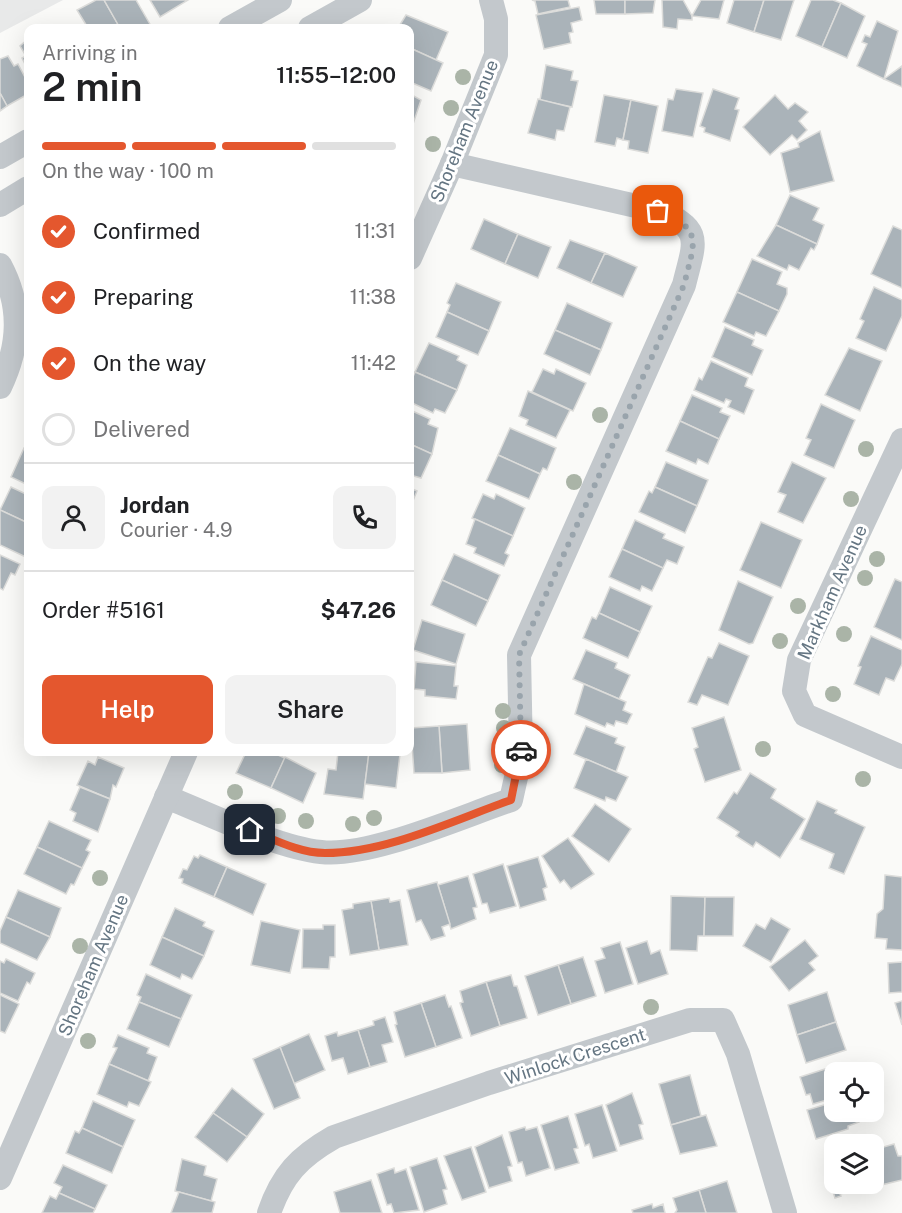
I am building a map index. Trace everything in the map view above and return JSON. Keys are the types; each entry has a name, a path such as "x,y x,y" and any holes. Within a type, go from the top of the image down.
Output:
{"street":[{"path":"237,24 280,0"},
{"path":"317,24 360,0"},
{"name":"Shoreham Avenue","path":"414,249 452,164 496,55 496,19 491,0"},
{"path":"0,158 24,143"},
{"path":"166,796 291,846 323,853 375,847 511,800 521,755 519,655 684,285 693,246 690,231 682,220 658,211 452,164"},
{"path":"0,205 24,190"},
{"path":"0,265 11,288 17,320 15,342 0,387"},
{"name":"Markham Avenue","path":"902,440 799,660 794,691 806,715 902,756"},
{"name":"Shoreham Avenue","path":"0,1178 184,756"},
{"name":"Winlock Crescent","path":"269,1213 279,1185 311,1150 334,1137 489,1083 690,1020 723,1020 738,1054 785,1213"}],"shaded area":[{"path":"0,0 63,0 0,33"}],"building":[{"path":"96,0 104,0 118,24 86,24 77,10"},
{"path":"104,0 136,0 150,24 118,24"},
{"path":"150,0 188,0 160,17"},
{"path":"532,0 568,0 570,7 538,14 535,1"},
{"path":"594,0 625,0 625,14 596,14"},
{"path":"625,0 655,0 653,13 625,14"},
{"path":"662,0 683,0 692,20 678,19 677,29 663,27"},
{"path":"701,0 724,0 719,19 692,16"},
{"path":"734,0 764,0 754,32 727,23"},
{"path":"764,0 794,0 781,40 754,32"},
{"path":"811,0 833,0 841,3 822,47 796,36"},
{"path":"841,3 865,16 847,58 822,47"},
{"path":"579,7 582,20 571,23 573,32 569,33 571,43 544,49 536,15"},
{"path":"406,15 448,32 436,60 414,50 414,24 400,24"},
{"path":"877,21 898,31 884,79 857,66 867,44 862,42 865,35 870,37"},
{"path":"414,50 443,63 431,91 414,84"},
{"path":"8,56 14,66 18,64 24,75 24,96 7,106 0,93 0,59"},
{"path":"546,65 573,71 571,80 578,81 572,107 540,100"},
{"path":"902,66 902,87 884,79"},
{"path":"676,89 703,93 693,137 662,131 668,99 673,100"},
{"path":"713,89 739,98 735,109 739,110 730,141 704,132 705,128 700,126"},
{"path":"0,93 7,106 0,111"},
{"path":"604,95 631,100 623,140 617,138 615,146 595,142"},
{"path":"775,95 788,109 795,103 808,112 799,121 807,130 797,140 792,135 770,155 743,127"},
{"path":"414,96 421,100 414,121"},
{"path":"538,99 570,107 564,131 557,130 555,140 528,133"},
{"path":"631,100 658,106 648,153 628,149 629,141 623,140"},
{"path":"820,131 834,181 790,192 781,153 799,147 798,143"},
{"path":"790,195 819,208 813,220 824,225 817,244 776,225"},
{"path":"484,219 518,234 505,264 471,249"},
{"path":"776,225 817,244 814,250 811,248 799,270 789,265 787,270 757,256"},
{"path":"893,226 902,230 902,288 871,274"},
{"path":"518,234 551,247 538,278 505,264"},
{"path":"570,240 605,253 591,283 557,268"},
{"path":"605,253 637,267 623,297 591,283"},
{"path":"752,259 782,272 777,284 787,288 787,294 779,311 737,292"},
{"path":"456,283 501,302 489,331 447,312 450,305 447,303"},
{"path":"874,287 902,300 902,316 886,351 856,338 864,321 860,319"},
{"path":"737,292 779,311 766,336 756,332 754,336 723,322"},
{"path":"567,303 612,323 601,350 555,330"},
{"path":"447,312 489,331 478,355 436,337"},
{"path":"725,327 754,340 752,345 763,350 752,375 712,357"},
{"path":"555,330 601,350 590,375 544,354"},
{"path":"429,343 459,356 457,360 467,365 457,390 415,372"},
{"path":"849,348 882,361 860,411 825,395"},
{"path":"711,361 748,378 745,386 754,390 744,414 728,407 731,401 726,399 724,403 694,390 699,378 702,380"},
{"path":"543,369 554,374 556,369 586,383 573,411 532,392"},
{"path":"415,372 457,390 445,413 435,409 433,413 414,404"},
{"path":"528,391 570,410 556,438 526,425 528,420 519,416"},
{"path":"692,395 722,408 720,412 730,416 719,439 680,421"},
{"path":"821,404 855,420 834,468 804,455 811,440 806,438"},
{"path":"414,412 430,419 428,424 438,428 432,454 414,446"},
{"path":"680,421 719,439 708,464 698,459 696,464 666,451"},
{"path":"510,428 556,448 547,470 543,468 540,474 498,455"},
{"path":"414,446 432,454 421,478 414,476"},
{"path":"24,448 24,483 11,477"},
{"path":"498,455 540,474 529,499 486,481"},
{"path":"666,462 708,480 697,506 655,487"},
{"path":"792,462 826,478 803,523 778,512 786,495 778,492"},
{"path":"11,487 24,493 24,521 0,510"},
{"path":"655,487 697,506 685,533 639,512 649,491 652,493"},
{"path":"483,494 494,499 496,494 525,508 513,536 472,518"},
{"path":"0,510 24,521 24,556 0,545"},
{"path":"475,519 513,536 505,553 509,555 504,566 474,553 476,548 466,544"},
{"path":"635,520 665,534 663,538 684,547 677,564 667,560 663,568 622,549"},
{"path":"761,522 802,540 781,588 740,570"},
{"path":"622,549 663,568 652,591 642,586 640,591 609,577"},
{"path":"454,554 500,575 488,601 442,580"},
{"path":"0,555 20,564 15,575 11,573 3,590 0,588"},
{"path":"895,579 902,582 902,640 874,627"},
{"path":"442,580 488,601 476,626 431,605"},
{"path":"738,581 773,597 753,643 749,644 719,630"},
{"path":"610,587 652,606 640,632 599,613"},
{"path":"599,613 640,632 628,658 583,638 592,617 596,619"},
{"path":"422,620 465,634 456,664 414,650"},
{"path":"871,636 902,650 902,664 894,681 886,678 879,695 854,684 861,667 858,666"},
{"path":"719,643 749,656 728,705 702,695 697,705 688,702 708,657 712,658"},
{"path":"586,650 617,663 615,668 630,675 619,699 573,679"},
{"path":"416,662 456,666 454,686 458,686 456,699 425,696 425,690 414,689"},
{"path":"584,684 626,702 623,710 632,714 627,724 616,721 614,726 607,723 605,727 575,714"},
{"path":"724,717 741,770 705,782 694,749 698,747 692,728"},
{"path":"467,724 470,770 442,773 439,726"},
{"path":"439,726 442,773 414,773 414,728"},
{"path":"586,726 617,738 615,743 625,747 616,772 574,754"},
{"path":"244,756 285,758 271,788 236,773"},
{"path":"338,756 369,756 363,799 324,794 328,769 336,770"},
{"path":"368,756 400,756 396,788 365,784"},
{"path":"98,757 124,768 116,787 113,785 110,799 77,785 88,761 95,765"},
{"path":"285,757 316,773 303,803 271,788"},
{"path":"586,759 628,777 616,801 606,797 605,801 574,788"},
{"path":"750,773 776,789 771,798 805,819 780,858 756,842 753,847 736,836 739,832 717,818 734,792 737,794"},
{"path":"80,787 110,799 98,832 73,821 76,813 70,810"},
{"path":"817,801 837,810 835,813 865,827 844,874 829,868 834,854 800,839"},
{"path":"595,804 631,829 609,862 572,836"},
{"path":"49,821 91,840 86,850 90,852 82,868 37,847"},
{"path":"568,838 594,874 571,889 564,880 560,883 542,856"},
{"path":"37,847 82,868 74,885 71,884 66,894 24,874"},
{"path":"200,855 227,867 214,897 182,883 183,879 179,878 183,869 187,870 194,856 198,858"},
{"path":"538,857 547,887 543,889 546,900 520,908 507,866"},
{"path":"503,864 516,906 490,913 487,903 482,904 473,874"},
{"path":"227,867 266,884 253,915 214,897"},
{"path":"885,875 902,877 902,950 886,949 887,939 875,938 877,914 883,909"},
{"path":"468,876 477,907 473,908 476,919 451,929 438,885"},
{"path":"437,882 450,924 442,927 445,936 431,940 421,920 416,922 407,890"},
{"path":"18,890 61,908 50,937 6,917"},
{"path":"671,896 705,897 704,936 698,936 697,951 670,950"},
{"path":"705,897 734,897 733,936 704,936"},
{"path":"389,898 390,902 400,900 408,945 379,950 371,901"},
{"path":"371,901 379,950 350,955 342,910 353,908 353,904"},
{"path":"175,908 205,922 203,926 214,931 204,956 162,937"},
{"path":"6,917 50,937 37,960 0,943 0,931"},
{"path":"771,918 790,929 771,962 743,946 756,924 765,929"},
{"path":"261,921 300,930 290,973 251,965"},
{"path":"323,925 335,925 335,957 330,957 329,969 302,968 303,929 323,929"},
{"path":"162,937 204,956 192,979 182,974 180,979 150,965"},
{"path":"805,940 818,956 809,963 815,970 789,991 770,967"},
{"path":"647,941 651,954 660,950 668,974 638,984 626,948"},
{"path":"620,942 633,984 605,993 595,961 605,958 601,948"},
{"path":"583,957 596,996 571,1004 558,965"},
{"path":"6,959 35,973 30,984 27,982 18,1001 0,993 0,961 4,963"},
{"path":"902,962 902,992 889,993 888,963"},
{"path":"558,965 571,1004 538,1015 525,976"},
{"path":"146,974 192,995 181,1019 139,1002 141,997 137,995"},
{"path":"511,975 527,1018 500,1026 486,982"},
{"path":"486,982 500,1026 471,1036 460,1003 463,1002 460,991"},
{"path":"827,992 836,1022 797,1035 788,1005"},
{"path":"0,995 19,1004 5,1033 0,1031"},
{"path":"445,995 462,1038 436,1047 421,1003"},
{"path":"902,1001 902,1025 895,1003"},
{"path":"139,1002 181,1019 169,1047 127,1029"},
{"path":"421,1003 436,1047 405,1057 395,1025 397,1024 394,1012"},
{"path":"385,1017 393,1042 382,1045 387,1062 370,1067 358,1030 374,1025 373,1021"},
{"path":"836,1022 846,1050 806,1063 797,1035"},
{"path":"358,1030 370,1067 348,1074 343,1058 332,1061 325,1036 337,1032 338,1036"},
{"path":"309,1034 325,1070 293,1084 280,1047"},
{"path":"118,1035 149,1048 147,1053 157,1057 148,1081 109,1064 117,1048 113,1047"},
{"path":"280,1047 300,1098 274,1109 253,1059"},
{"path":"109,1064 151,1082 139,1106 129,1102 127,1107 97,1094"},
{"path":"824,1069 824,1101 813,1104 810,1094 806,1095 800,1077"},
{"path":"690,1075 701,1116 671,1125 659,1084"},
{"path":"232,1088 264,1114 247,1137 213,1113"},
{"path":"632,1093 643,1124 639,1125 643,1139 620,1146 606,1105"},
{"path":"93,1101 135,1120 123,1147 82,1128"},
{"path":"602,1105 617,1151 593,1158 589,1144 585,1146 575,1114"},
{"path":"824,1105 824,1122 859,1122 848,1126 848,1129 824,1134 824,1136 816,1139 807,1110"},
{"path":"213,1113 247,1137 227,1162 195,1137"},
{"path":"706,1115 717,1146 680,1154 671,1125"},
{"path":"568,1116 578,1148 574,1149 579,1163 555,1170 541,1125"},
{"path":"525,1127 526,1130 537,1127 550,1168 526,1176 522,1162 518,1163 509,1132"},
{"path":"82,1128 123,1147 112,1173 66,1153 75,1131 79,1133"},
{"path":"502,1135 512,1166 508,1167 512,1181 489,1188 475,1147"},
{"path":"894,1144 898,1156 902,1156 902,1180 884,1184 884,1147"},
{"path":"471,1147 486,1192 462,1200 444,1156"},
{"path":"437,1158 447,1189 443,1190 447,1204 424,1212 410,1167"},
{"path":"182,1159 206,1166 204,1175 217,1179 211,1201 175,1191"},
{"path":"63,1165 107,1185 95,1209 59,1193 62,1187 54,1183"},
{"path":"394,1168 395,1173 406,1169 419,1210 394,1213 391,1204 387,1205 377,1174"},
{"path":"371,1180 382,1213 340,1213 334,1192"},
{"path":"727,1181 737,1213 706,1213 699,1190"},
{"path":"699,1190 706,1213 675,1213 677,1210 673,1198"},
{"path":"179,1192 215,1202 212,1213 171,1213"},
{"path":"59,1193 95,1209 93,1213 42,1213 50,1196 56,1199"},
{"path":"652,1204 653,1208 663,1204 665,1213 633,1213 632,1210"}],"way so far":[{"path":"521,750 519,655 684,285 693,246 690,231 682,220 658,211"}],"route":[{"path":"250,830 291,846 323,853 375,847 511,800 521,750"}]}
